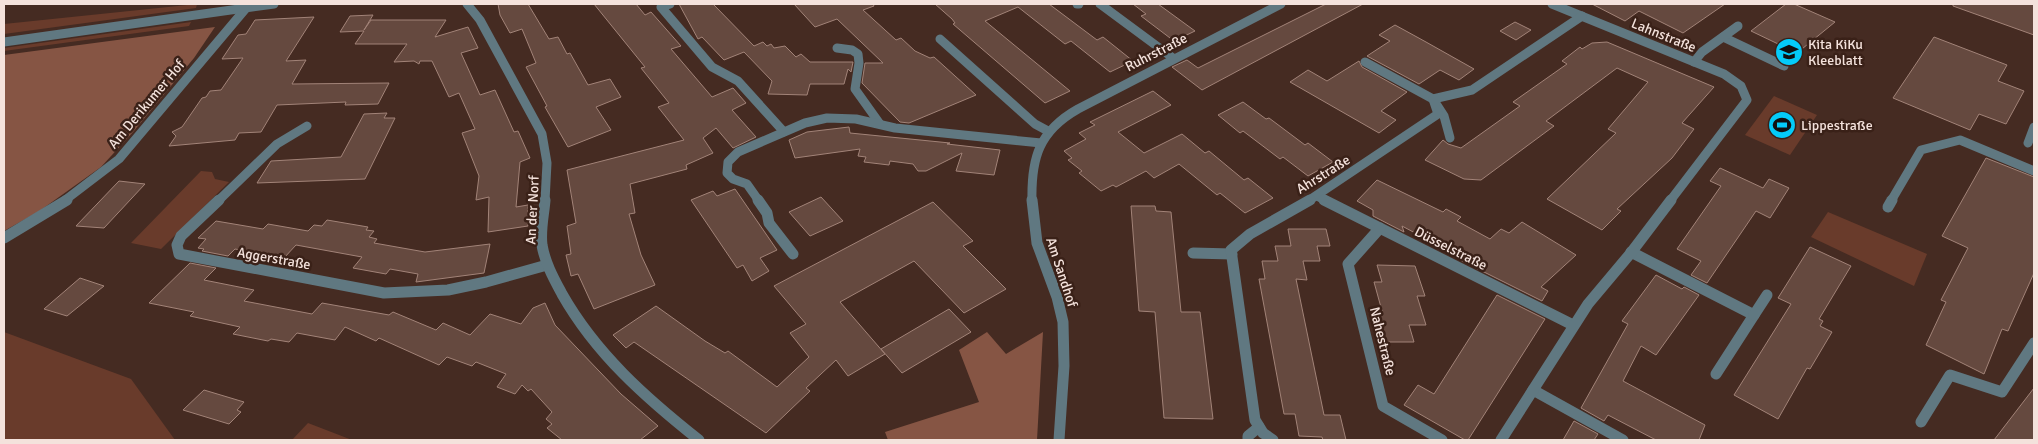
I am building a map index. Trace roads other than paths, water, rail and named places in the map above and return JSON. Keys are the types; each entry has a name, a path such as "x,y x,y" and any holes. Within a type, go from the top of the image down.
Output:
{"street":[{"path":"4,42 248,6 274,4"},
{"name":"An der Norf","path":"467,4 480,20 542,134 547,151 548,169 542,242 547,265 565,300 606,356 651,402 699,440"},
{"path":"660,5 670,4"},
{"path":"1100,4 1173,58"},
{"name":"Ruhrstraße","path":"1048,131 1061,119 1078,109 1173,58 1281,4"},
{"name":"Lahnstraße","path":"1552,4 1724,74 1737,82 1745,91 1747,100 1632,252"},
{"path":"660,5 712,67 738,81 784,132"},
{"name":"Am Derikumer Hof","path":"4,238 71,197 119,159 248,6"},
{"path":"1433,100 1472,90 1582,16"},
{"path":"1694,62 1702,52 1738,26"},
{"path":"1723,37 1784,66"},
{"path":"940,39 1035,124 1048,131"},
{"path":"837,48 852,50 858,54 860,63 855,83 856,90 858,96 870,108 880,124"},
{"path":"1365,62 1433,100 1444,116 1450,138"},
{"name":"Ahrstraße","path":"1232,254 1231,250 1250,234 1317,196 1438,114 1433,100"},
{"path":"793,254 769,223 767,213 747,184 730,176 727,170 731,158 738,152 812,121 827,118 856,119 904,130 1041,143"},
{"name":"Aggerstraße","path":"307,126 277,144 181,236 177,242 176,249 180,254 384,293 406,294 453,290 547,265"},
{"path":"2028,143 2034,127"},
{"name":"Am Sandhof","path":"1048,131 1041,143 1035,168 1032,207 1033,227 1041,256 1059,301 1063,322 1059,440"},
{"path":"1888,207 1921,150 1960,140 2034,171"},
{"name":"Düsselstraße","path":"1317,196 1573,326"},
{"name":"Nahestraße","path":"1380,228 1348,264 1383,406 1442,440"},
{"path":"1501,440 1588,304 1632,252 1754,315"},
{"path":"1193,253 1232,254 1255,420 1263,433 1273,440"},
{"path":"1716,374 1767,295"},
{"path":"1921,422 1950,375 2002,392 2034,343"},
{"path":"1533,390 1623,440"},
{"path":"1248,440 1248,436 1259,428"}],"place":[{"name":"Kita KiKu Kleeblatt","path":"1789,52"},
{"name":"Lippestraße","path":"1782,125"}]}
